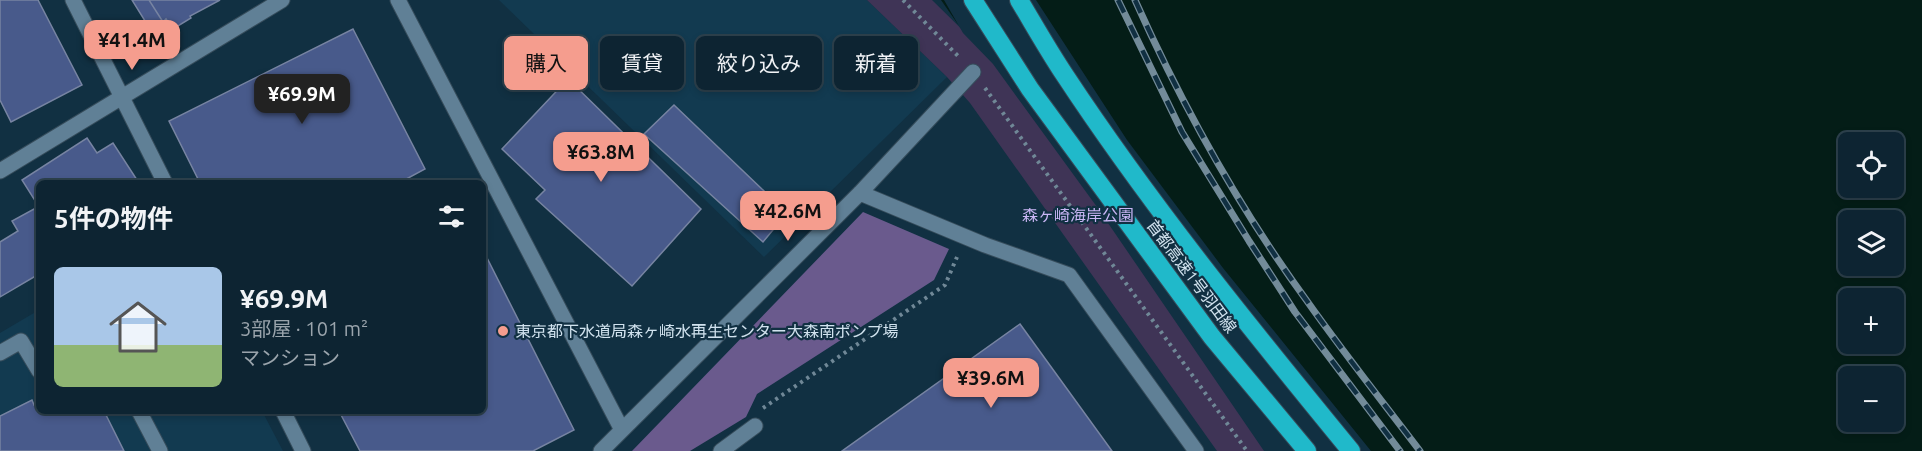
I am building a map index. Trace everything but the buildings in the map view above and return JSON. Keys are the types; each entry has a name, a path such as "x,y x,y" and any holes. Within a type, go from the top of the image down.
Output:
{"highway":[{"name":"首都高速1号羽田線","path":"973,0 1030,89 1212,337 1307,451"},
{"name":"首都高速1号羽田線","path":"1018,0 1063,73 1128,167 1245,321 1351,451"},
{"path":"1212,337 1290,451"}],"street":[{"path":"73,0 164,180"},
{"path":"0,171 282,0"},
{"path":"398,0 622,430"},
{"path":"601,451 860,193 973,72"},
{"path":"860,193 1069,275 1197,451"},
{"path":"0,353 21,341 36,366"},
{"path":"141,414 160,451"},
{"path":"284,414 303,451"},
{"path":"721,451 755,426"}],"path":[{"path":"903,0 973,72 1247,451"},
{"path":"755,426 764,405 945,285 965,236"}],"shaded area":[{"path":"499,0 867,0 904,36 834,36 834,90 918,90 918,49 947,77 764,257 588,86 588,36 536,36"},
{"path":"941,0 1922,0 1922,451 1268,451 1100,205 995,62 957,23"},
{"path":"863,212 949,249 934,280 757,394 746,417 690,451 632,451"},
{"path":"36,312 36,414 264,414 283,451 0,451 0,333"}],"green space":[{"name":"森ヶ崎海岸公園","path":"867,0 932,0 995,62 1100,205 1268,451 1217,451 970,103 918,49 918,36 904,36"}],"pier":[{"path":"944,0 1036,0 1127,140 1223,268 1371,451 1264,451 1097,207 993,64 963,33"}],"railway":[{"path":"1118,0 1182,132 1249,241 1295,312 1400,451"},
{"path":"1135,0 1192,117 1258,230 1321,320 1420,451"}],"place":[{"name":"東京都下水道局森ヶ崎水再生センター大森南ポンプ場","path":"503,331"}]}
